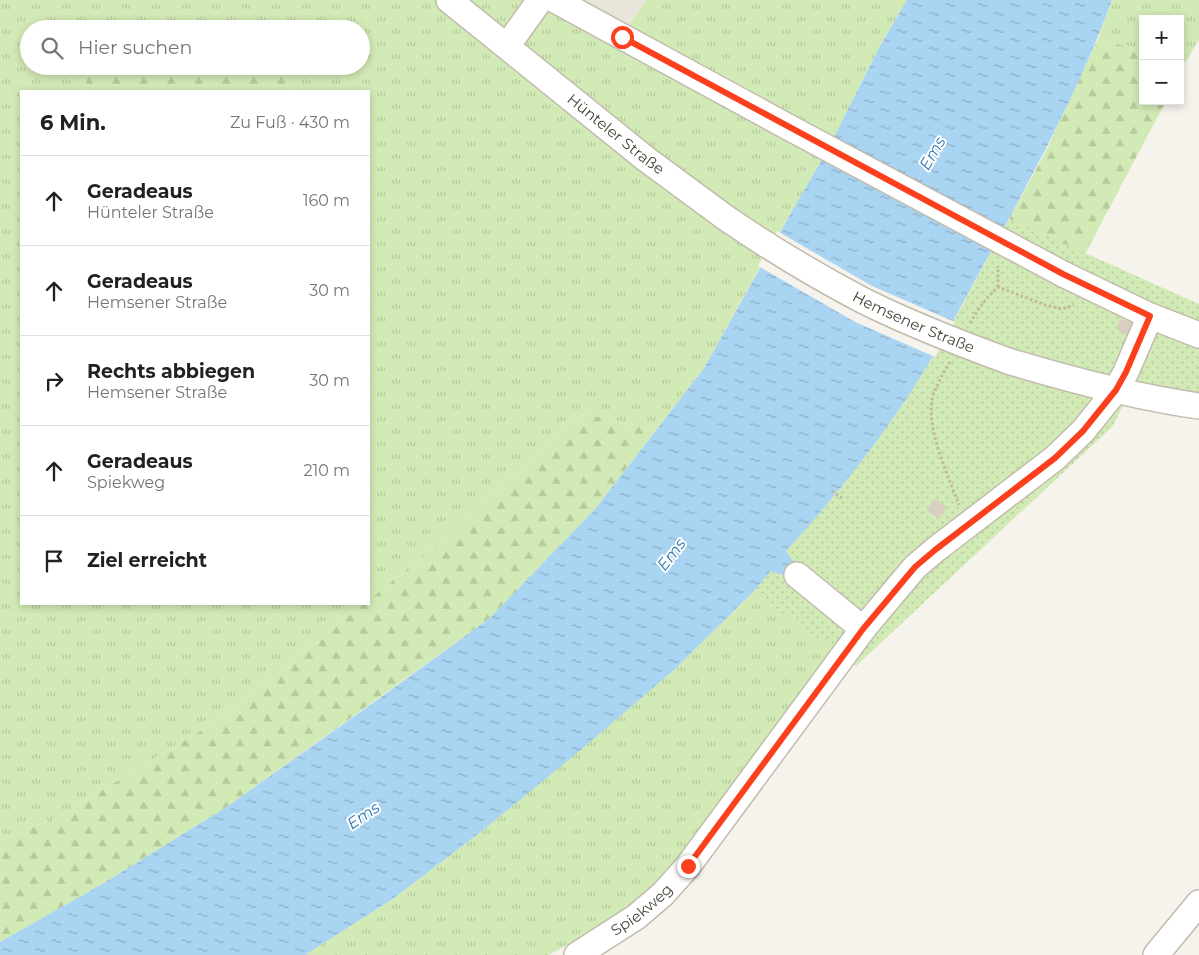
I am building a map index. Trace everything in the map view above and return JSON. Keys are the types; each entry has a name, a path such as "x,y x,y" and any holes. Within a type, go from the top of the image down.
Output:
{"street":[{"name":"Hünteler Straße","path":"450,0 646,159 726,218"},
{"path":"507,46 540,0"},
{"path":"555,0 1063,274 1150,316 1199,334"},
{"name":"Hemsener Straße","path":"726,218 781,254 864,301 971,348 1058,376 1116,390 1199,406"},
{"path":"1116,390 1126,372 1150,316"},
{"name":"Spiekweg","path":"577,955 636,917 663,894 688,866 863,629 915,567 1055,458 1083,431 1116,390"},
{"path":"797,575 863,629"},
{"path":"1156,955 1199,903"}],"path":[{"path":"969,326 977,309 998,287 1046,306 1062,309 1078,304"},
{"path":"951,359 934,394 933,422 936,439 966,527"},
{"path":"832,491 842,498"}],"shaded area":[{"path":"555,0 646,0 621,37"}],"green space":[{"path":"0,0 555,0 621,37 646,0 907,0 880,46 828,149 704,368 655,431 583,413 424,556 370,599 370,90 289,90 290,75 370,75 370,20 20,20 20,75 88,75 85,90 20,90 20,605 363,605 217,721 54,819 0,840"},
{"path":"1112,0 1199,0 1199,39 1186,62 1184,62 1184,15 1139,15 1139,50 1098,39"},
{"path":"1098,39 1139,50 1139,105 1164,105 1085,254 1009,219 1044,155"},
{"path":"88,75 290,75 289,90 85,90"},
{"path":"1009,219 1199,304 1199,395 1134,383 1113,426 856,666 753,592 771,571 793,579 786,551 855,470 916,384 941,344"},
{"path":"583,413 655,431 596,508 490,618 228,806 104,883 0,942 0,840 54,819 217,721 363,605 370,605 370,599 424,556"},
{"path":"753,592 836,651 679,861 642,901 549,955 305,955 394,898 482,831 674,670"}],"water":[{"name":"Ems","path":"907,0 1112,0 1074,92 1045,151 938,348 916,384 871,449 838,491 786,551 800,571 793,579 771,571 753,592 674,670 583,748 482,831 394,898 305,955 0,955 0,942 104,883 228,806 490,618 596,508 704,368 828,149 880,46"}],"pier":[{"path":"777,231 872,286 955,322 935,357 855,322 758,266"}],"building":[{"path":"1129,319 1133,326 1130,334 1121,334 1117,327 1120,320"},
{"path":"935,499 947,507 939,518 927,511"}],"route":[{"path":"622,37 1063,274 1150,316 1126,372 1116,390 1083,431 1055,458 915,567 863,629 688,866"}]}
